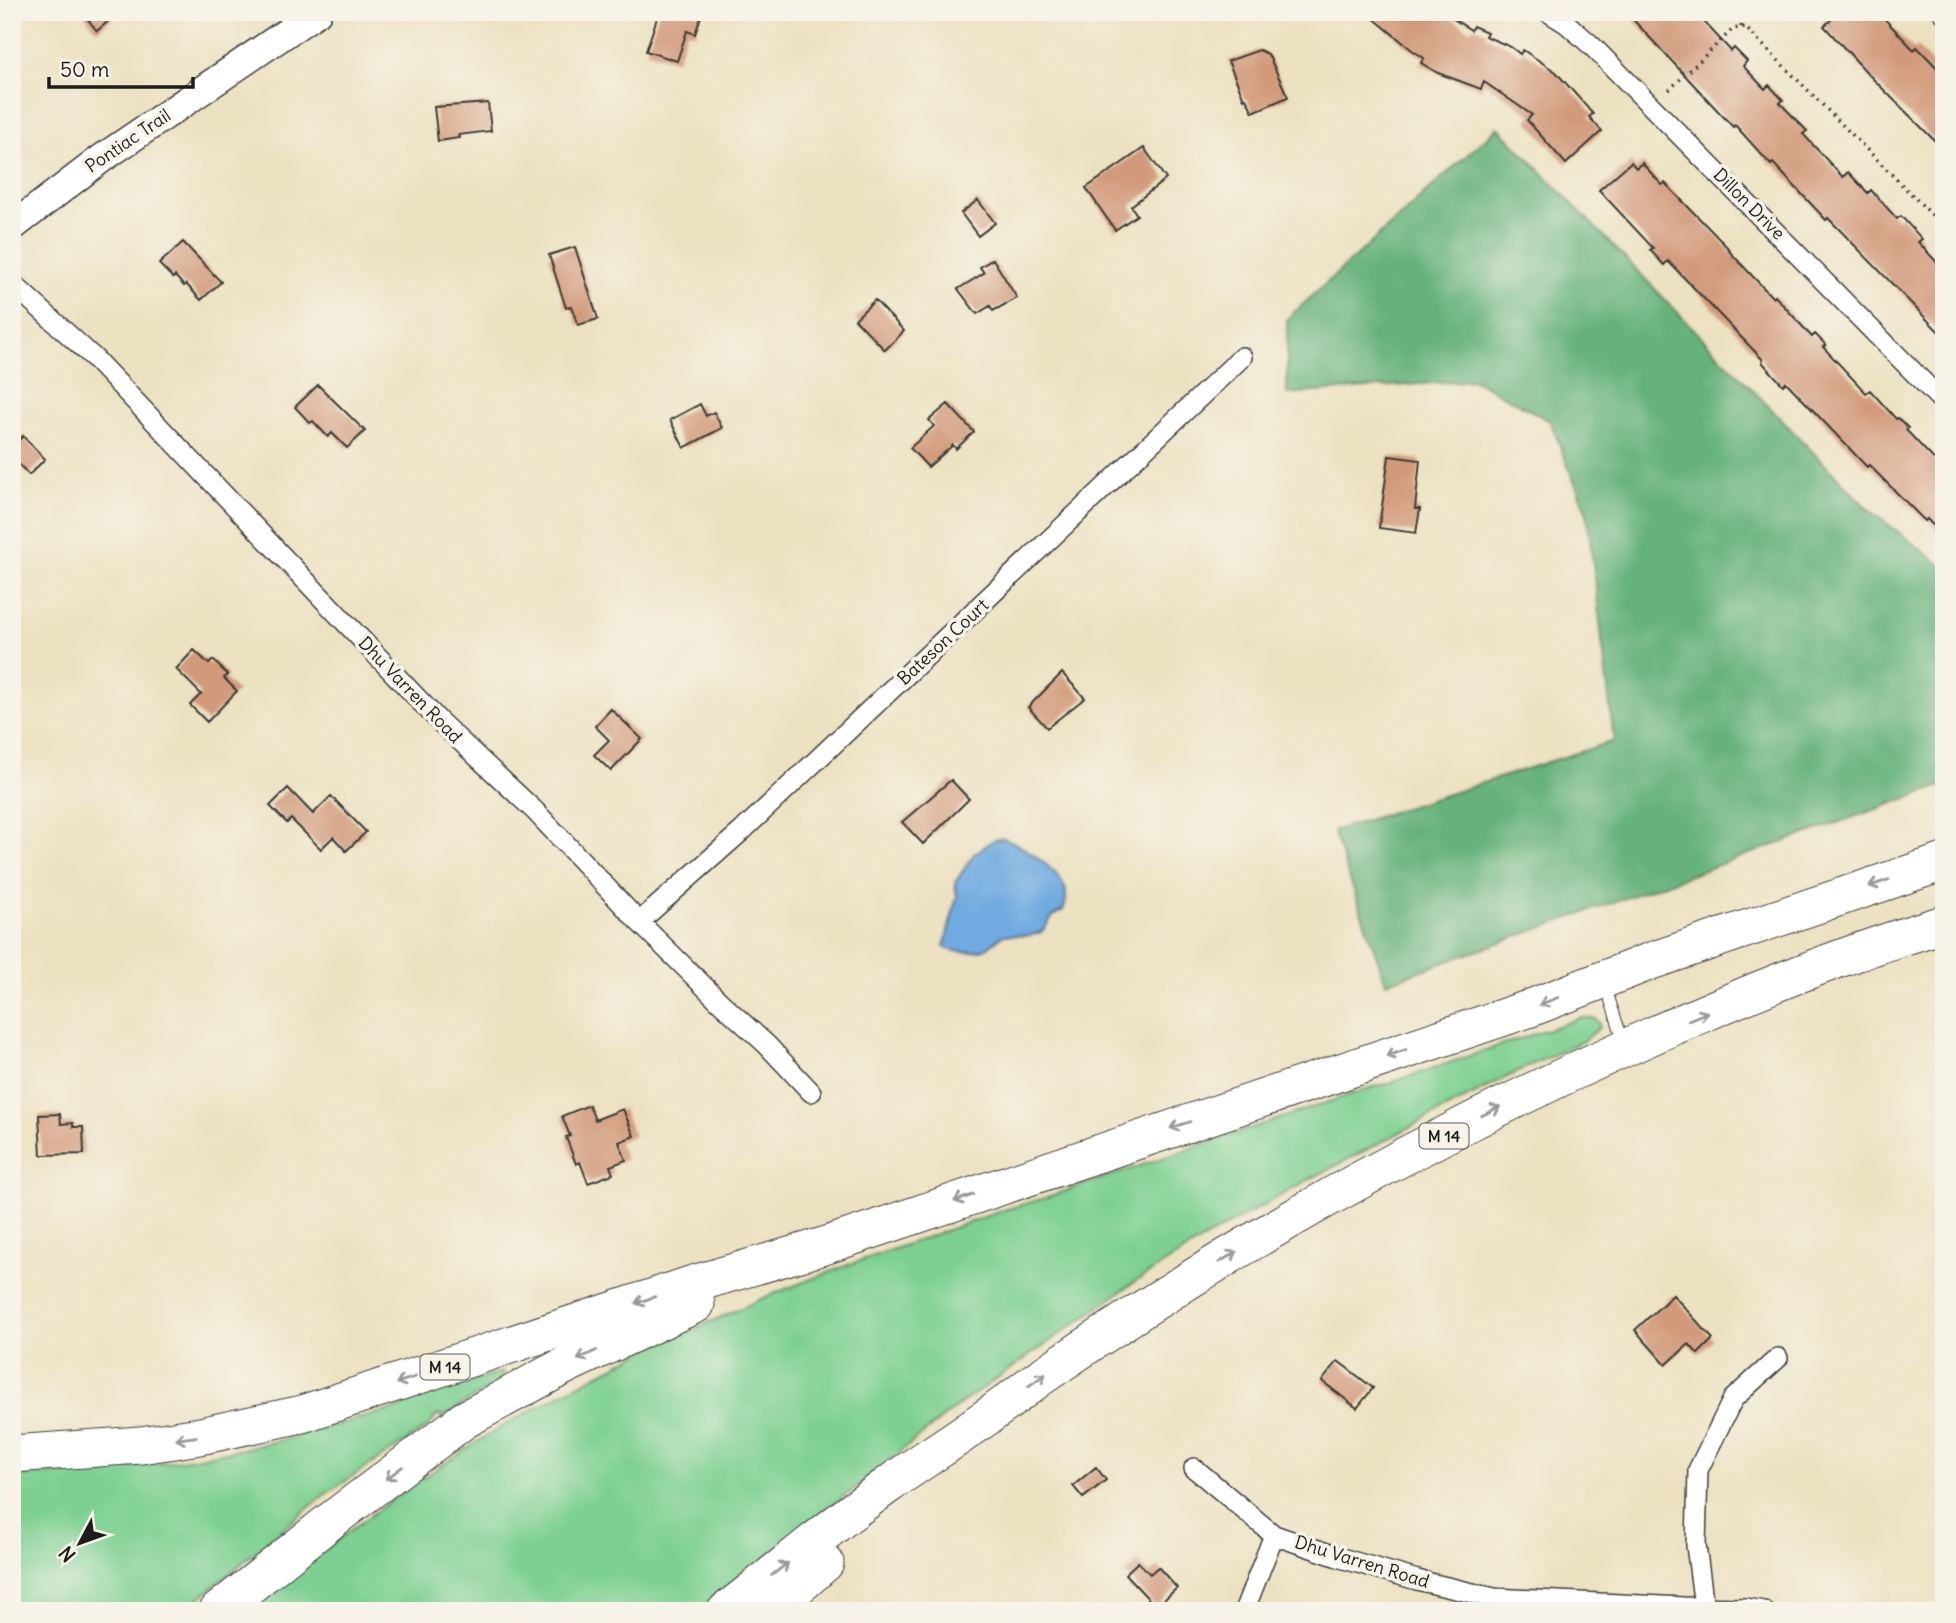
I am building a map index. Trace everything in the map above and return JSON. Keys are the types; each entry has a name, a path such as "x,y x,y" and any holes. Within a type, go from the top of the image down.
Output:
{"highway":[{"name":"M 14","path":"12,1454 164,1441 302,1414 690,1285 827,1245 1528,1009 1651,961 1944,862"},
{"name":"M 14","path":"726,1611 887,1486 1037,1380 1172,1291 1300,1215 1423,1146 1562,1075 1782,981 1903,936 1944,924"},
{"path":"218,1611 329,1522 464,1420 566,1365 827,1245"},
{"path":"770,1611 899,1500 982,1421"}],"main road":[{"name":"Pontiac Trail","path":"12,227 101,159 317,12"}],"street":[{"name":"Dillon Drive","path":"1548,12 1567,24 1592,46 1944,402"},
{"name":"Dhu Varren Road","path":"12,284 94,358 439,721 535,811 639,922 767,1045 811,1092"},
{"name":"Bateson Court","path":"639,922 743,830 1242,357"},
{"path":"1704,1607 1696,1545 1698,1469 1732,1399 1778,1359"},
{"name":"Dhu Varren Road","path":"1194,1468 1274,1535 1392,1573 1494,1598 1764,1611"},
{"path":"1244,1611 1274,1535"}],"lane":[{"path":"1603,980 1625,1047"}],"path":[{"path":"1741,27 1743,12"},
{"path":"1669,90 1733,29 1741,27 1750,30 1944,227"},
{"path":"1944,582 1944,594"}],"green space":[{"path":"1498,127 1867,508 1944,567 1944,785 1386,983 1333,831 1614,741 1587,513 1550,421 1475,380 1287,394 1287,319"},
{"path":"1581,1018 1594,1018 1600,1024 1585,1040 1522,1069 1308,1180 1214,1233 1130,1285 959,1405 700,1611 247,1611 361,1522 480,1440 654,1345 837,1269 1004,1210"},
{"path":"503,1372 504,1376 496,1383 443,1417 437,1415 428,1427 324,1495 184,1611 12,1611 12,1476 146,1465 212,1455 401,1408 406,1401"}],"water":[{"path":"1003,838 1028,852 1062,881 1066,891 1063,910 1052,917 1039,933 1024,936 1003,935 987,948 975,951 958,951 944,947 957,896 955,883 974,854 994,840"}],"building":[{"path":"82,12 119,12 97,31"},
{"path":"659,12 691,12 701,16 695,34 687,31 677,61 646,51"},
{"path":"1366,12 1442,12 1471,30 1473,26 1487,32 1485,36 1511,47 1520,54 1523,50 1556,72 1593,114 1589,117 1602,131 1566,164 1527,120 1532,115 1484,82 1481,89 1438,73 1421,63 1424,58"},
{"path":"1626,12 1695,12 1731,51 1734,48 1747,61 1743,66 1765,89 1769,85 1783,100 1780,103 1807,131 1803,134 1843,177 1848,172 1868,193 1871,190 1897,219 1901,216 1922,239 1918,242 1944,270 1944,337 1828,218 1826,220 1773,163 1771,165 1735,125 1733,127"},
{"path":"1839,12 1878,12 1914,50 1917,47 1944,75 1944,150 1824,26"},
{"path":"1259,50 1268,54 1288,97 1253,112 1246,98 1244,99 1228,61"},
{"path":"488,103 491,131 458,135 459,138 438,141 434,107"},
{"path":"1144,148 1166,179 1131,206 1137,215 1115,230 1086,188"},
{"path":"1631,162 1636,168 1642,163 1662,185 1665,183 1773,298 1775,296 1812,337 1815,334 1826,345 1823,347 1866,393 1870,390 1896,419 1908,428 1906,430 1944,470 1944,537 1869,465 1867,467 1786,382 1783,385 1763,360 1668,261 1664,265 1650,250 1653,248 1599,190"},
{"path":"978,200 995,223 978,236 961,213"},
{"path":"183,242 221,282 201,300 186,284 184,286 175,276 173,278 159,264"},
{"path":"575,247 598,319 578,325 571,306 566,308 549,255"},
{"path":"993,259 1017,298 993,311 990,306 977,314 958,289 984,273 980,267"},
{"path":"875,300 904,331 885,350 855,319"},
{"path":"318,385 365,431 347,448 332,433 328,437 313,421 310,423 295,407"},
{"path":"700,404 706,416 714,412 722,428 684,448 670,420"},
{"path":"948,404 974,432 956,449 953,445 928,467 910,448 934,426 929,420"},
{"path":"23,436 45,459 29,475 12,457 12,446"},
{"path":"1389,456 1420,460 1415,509 1420,509 1416,533 1379,528"},
{"path":"194,650 209,664 213,660 228,675 224,678 237,691 207,722 190,705 201,694 176,669"},
{"path":"1062,673 1085,698 1047,728 1028,707"},
{"path":"611,709 642,739 611,771 594,755 609,740 595,726"},
{"path":"951,780 969,799 923,844 902,822"},
{"path":"288,788 313,814 331,796 366,832 346,851 333,837 321,849 291,819 287,823 270,806"},
{"path":"589,1105 595,1120 623,1109 634,1136 619,1142 626,1160 610,1166 613,1174 588,1183 580,1162 576,1164 562,1116"},
{"path":"60,1114 61,1124 73,1123 73,1127 83,1127 84,1154 41,1155 39,1115"},
{"path":"1673,1295 1713,1339 1698,1354 1689,1344 1666,1365 1635,1330"},
{"path":"1338,1361 1373,1388 1357,1408 1322,1381"},
{"path":"1096,1467 1106,1480 1083,1498 1073,1486"},
{"path":"1138,1562 1150,1574 1158,1567 1177,1588 1156,1607 1125,1574"}]}
